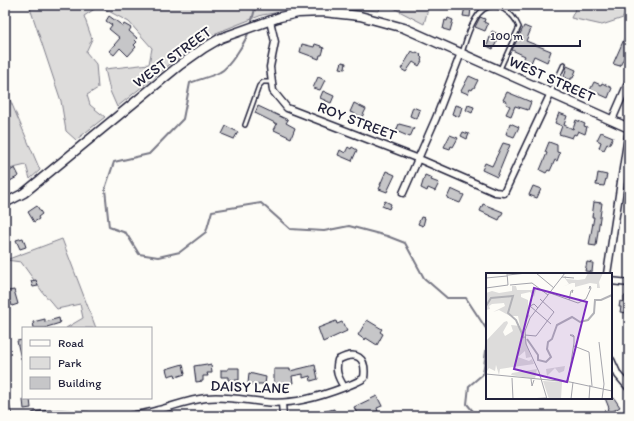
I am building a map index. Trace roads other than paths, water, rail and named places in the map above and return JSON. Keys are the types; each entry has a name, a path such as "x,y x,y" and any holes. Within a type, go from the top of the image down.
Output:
{"main road":[{"name":"WEST STREET","path":"5,203 24,193 180,65 204,48 221,38 244,29 298,13 323,12 360,16 404,28 629,128"}],"street":[{"name":"ROY STREET","path":"270,21 275,42 270,67 272,82 274,91 287,108 419,159 495,192 504,193 551,93"},
{"path":"403,193 419,159 461,53"},
{"path":"612,120 629,81"},
{"path":"607,273 629,128"},
{"path":"612,281 629,283"},
{"name":"DAISY LANE","path":"131,416 157,411 196,399 221,397 264,402 282,402 301,400 333,392 357,383 364,378 365,368 361,360 354,355 346,355 338,360 336,368 338,377 344,387"},
{"path":"612,362 618,375 629,388"},
{"path":"282,402 283,416"},
{"path":"5,406 7,416"},
{"path":"35,416 49,413 88,416"}],"lane":[{"path":"461,53 476,16 486,7 494,5 506,10 515,18 519,26 499,70"},
{"path":"551,93 564,64"},
{"path":"245,125 259,86 263,82 272,82"}],"waterway":[{"path":"251,24 256,5"},
{"path":"249,30 248,35 237,53 224,69 213,75 190,83 183,119 149,154 114,162 105,189 109,227 126,233 139,254 158,257 180,252 206,232 212,211 261,203 290,229 324,231 349,226 387,236 405,243 424,278 447,298 466,298 486,328"},
{"path":"477,416 467,404 469,386 483,374 486,352"}]}
